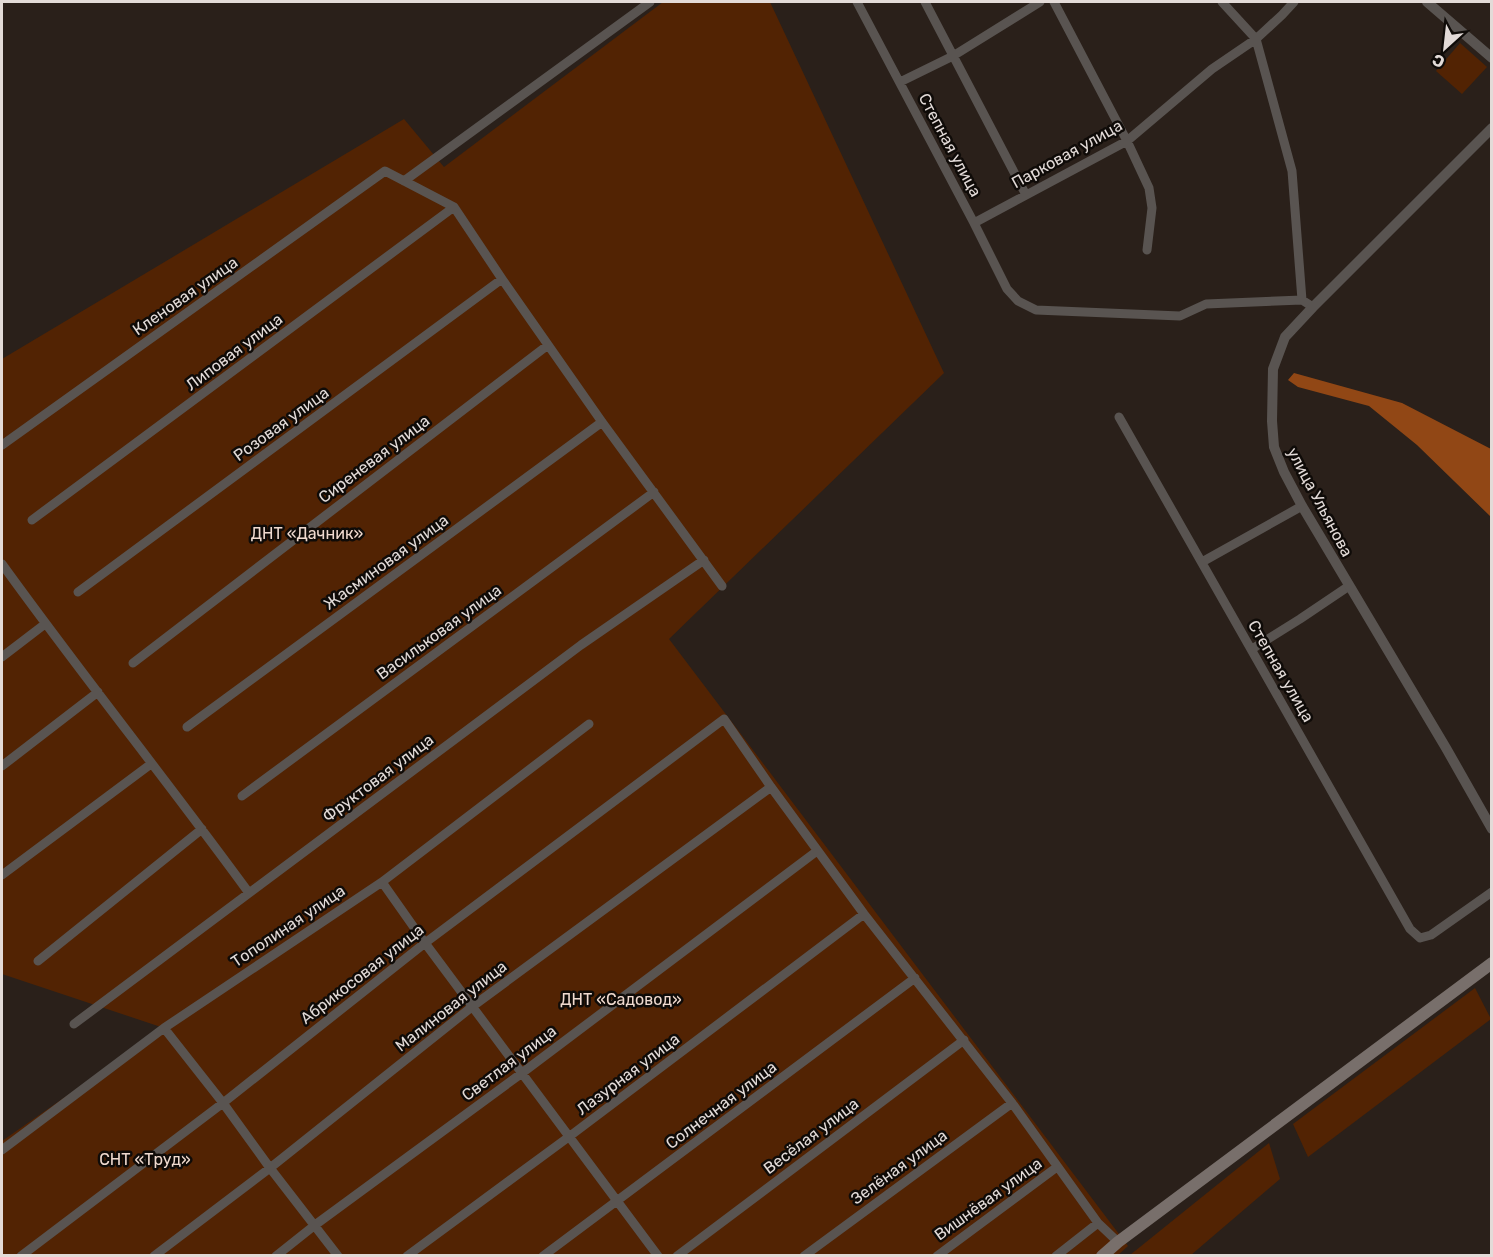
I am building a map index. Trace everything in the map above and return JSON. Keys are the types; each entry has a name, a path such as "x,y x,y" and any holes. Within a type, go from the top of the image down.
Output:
{"main road":[{"path":"1102,1256 1491,963"}],"street":[{"path":"650,2 404,181 454,207 602,422 722,586"},
{"name":"Степная улица","path":"857,2 1007,289 1018,301 1036,310 1180,316 1206,304 1302,300"},
{"path":"925,2 1026,195"},
{"path":"900,82 953,56 1040,2"},
{"path":"1054,2 1149,188 1152,208 1147,250"},
{"path":"1222,2 1256,39 1292,171 1302,300 1313,307"},
{"path":"1256,39 1294,2"},
{"path":"1427,2 1491,58"},
{"name":"Парковая улица","path":"974,223 1127,141 1212,69 1256,39"},
{"name":"улица Ульянова","path":"1491,128 1285,337 1273,369 1272,421 1274,447 1302,506 1446,748 1491,829"},
{"name":"Кленовая улица","path":"2,445 385,171 404,181"},
{"name":"Липовая улица","path":"32,520 454,207"},
{"name":"Розовая улица","path":"78,592 502,279"},
{"name":"Сиреневая улица","path":"133,663 548,345"},
{"name":"Степная улица","path":"1119,417 1410,928 1420,938 1431,935 1491,892"},
{"name":"Жасминовая улица","path":"187,727 602,422"},
{"name":"Васильковая улица","path":"242,796 654,492"},
{"path":"1202,562 1302,506"},
{"name":"Фруктовая улица","path":"74,1024 581,645 704,560"},
{"path":"2,564 249,893"},
{"path":"1252,649 1349,586"},
{"path":"2,657 45,624"},
{"path":"2,766 99,692"},
{"name":"Абрикосовая улица","path":"21,1256 223,1103 425,943 724,719 771,787"},
{"name":"Тополиная улица","path":"2,1150 164,1028 382,882 589,724"},
{"path":"2,875 151,764"},
{"path":"771,787 864,914 1012,1103 1098,1223 1118,1242"},
{"name":"Малиновая улица","path":"153,1256 270,1168 473,1006 771,787"},
{"path":"38,962 202,829"},
{"name":"Светлая улица","path":"276,1256 817,850"},
{"path":"382,882 658,1256"},
{"name":"Лазурная улица","path":"407,1256 864,914"},
{"name":"Солнечная улица","path":"543,1256 915,978"},
{"path":"164,1028 338,1256"},
{"name":"Весёлая улица","path":"677,1256 964,1040"},
{"name":"Зелёная улица","path":"804,1256 1012,1103"},
{"name":"Вишнёвая улица","path":"937,1256 1057,1167"},
{"path":"1056,1256 1098,1223"}],"green space":[{"path":"663,2 770,2 944,373 669,639 1128,1246 1117,1256 2,1255 2,1141 164,1028 2,974 2,359 404,119 444,167"},
{"path":"1460,43 1487,67 1462,94 1436,71"},
{"path":"1475,988 1491,1019 1308,1157 1293,1124"},
{"path":"1269,1143 1280,1179 1191,1255 1130,1255"}],"shaded area":[{"path":"1294,373 1402,403 1491,449 1491,517 1417,445 1369,406 1298,387 1288,380"}],"park label":[{"name":"ДНТ «Дачник»","path":"307,533"},
{"name":"ДНТ «Садовод»","path":"621,999"},
{"name":"СНТ «Труд»","path":"145,1159"}]}
